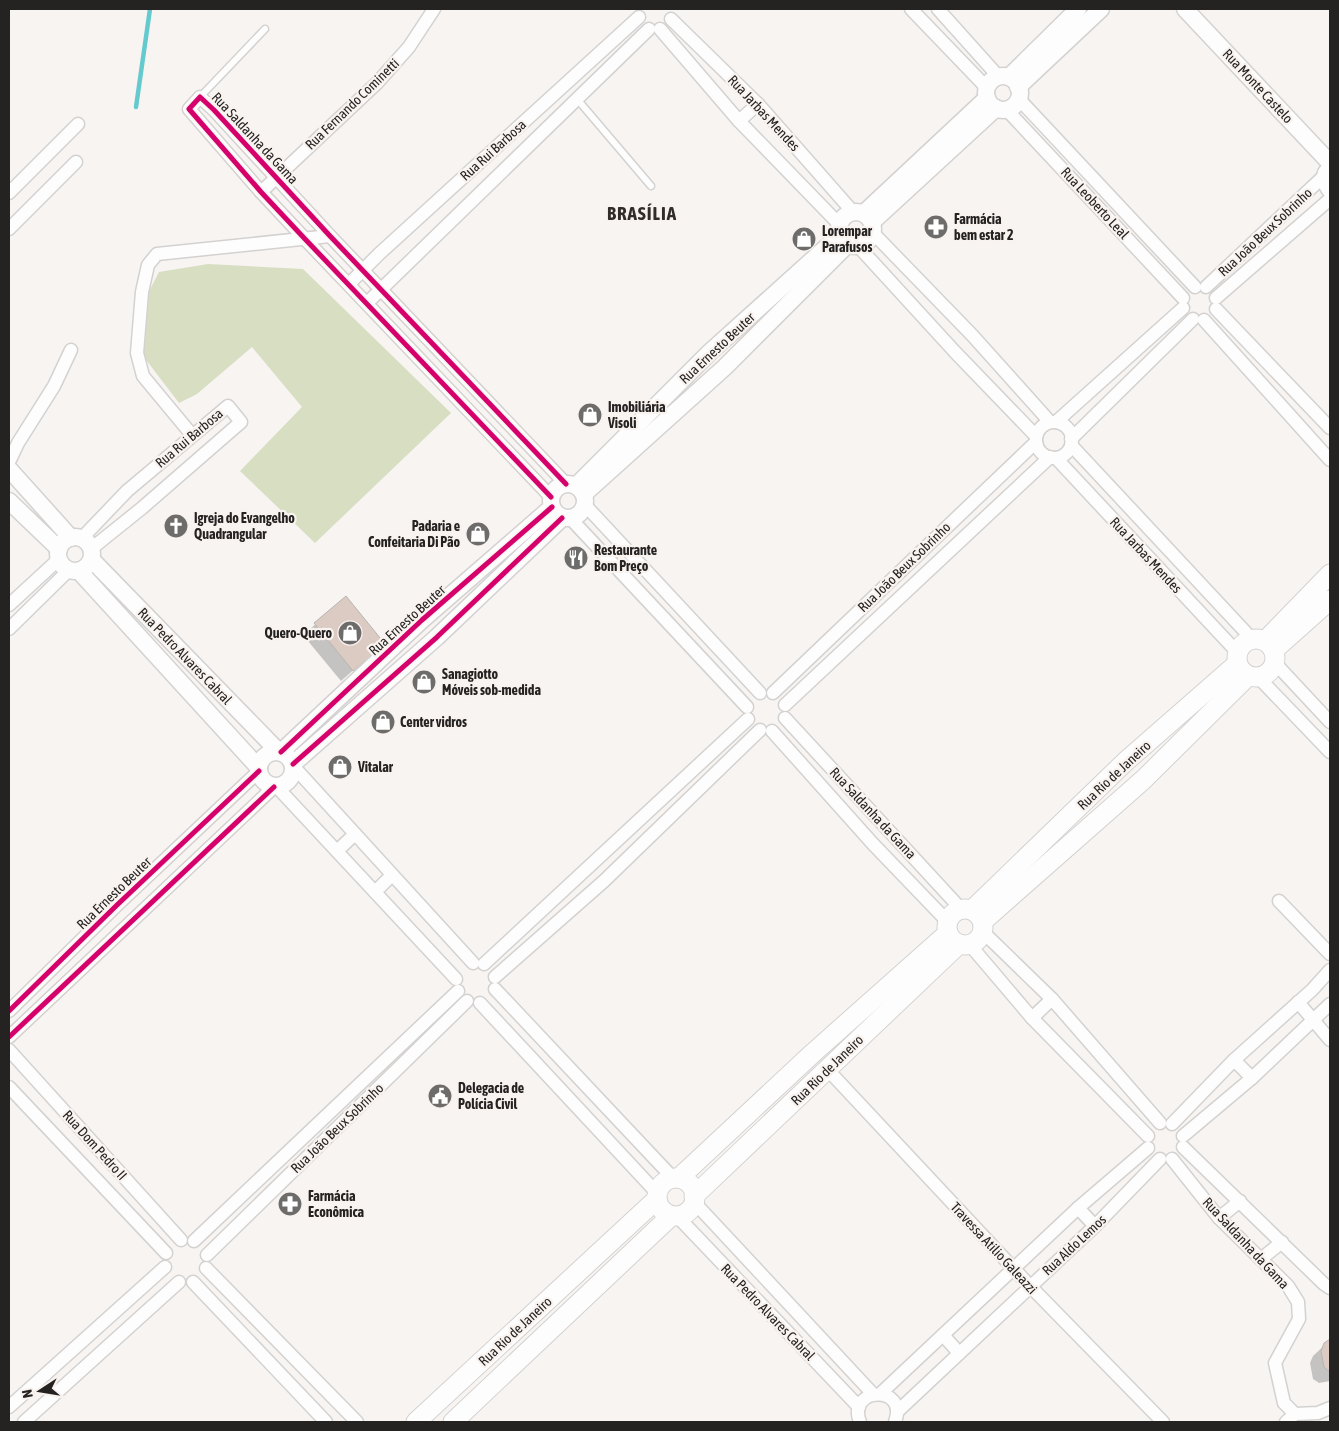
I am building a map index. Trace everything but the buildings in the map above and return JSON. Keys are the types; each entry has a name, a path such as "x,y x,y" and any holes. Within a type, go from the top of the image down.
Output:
{"main road":[{"path":"1330,574 1266,648 1269,673 1245,668 1240,646 1266,648 1330,600"},
{"name":"Rua Rio de Janeiro","path":"694,1199 828,1070 1125,762 1245,668"},
{"name":"Rua Rio de Janeiro","path":"676,1178 795,1070 1143,780 1245,668"},
{"path":"1125,762 1143,780"},
{"path":"795,1070 810,1087"},
{"path":"676,1178 690,1184 694,1199 688,1212 674,1216 662,1210 657,1196 662,1183 676,1178"},
{"name":"Rua Rio de Janeiro","path":"416,1422 657,1196"},
{"name":"Rua Rio de Janeiro","path":"453,1422 674,1216"}],"street":[{"name":"Rua Fernando Cominetti","path":"261,192 377,83 409,47 434,9"},
{"name":"Rua Leoberto Leal","path":"911,9 1002,93 1200,287"},
{"name":"Rua Leoberto Leal","path":"938,9 1002,93 1183,303"},
{"path":"1002,93 1078,9"},
{"path":"866,220 1002,93 1101,9"},
{"name":"Rua Monte Castelo","path":"1186,9 1329,174"},
{"name":"Rua Jarbas Mendes","path":"639,13 645,26 655,29 846,237 1036,439"},
{"name":"Rua Rui Barbosa","path":"349,284 639,13"},
{"name":"Rua Jarbas Mendes","path":"672,14 1053,422"},
{"name":"Rua Rui Barbosa","path":"366,303 577,99 655,29 669,23 672,14"},
{"name":"Rua Saldanha da Gama","path":"748,713 261,192 189,109 200,96 330,236 578,492 766,693"},
{"path":"739,121 758,104"},
{"path":"9,192 78,124"},
{"path":"9,229 76,162"},
{"name":"Rua João Beux Sobrinho","path":"1200,287 1329,174"},
{"name":"Rua João Beux Sobrinho","path":"1216,303 1330,199"},
{"path":"844,216 866,220 868,242 846,237 844,216"},
{"path":"192,435 142,376 137,353 142,292 148,265 157,254 330,236"},
{"name":"Rua Ernesto Beuter","path":"578,492 725,367 846,237"},
{"path":"1330,428 1216,303 1210,290 1200,287 1186,293 1183,303 1185,313 1198,320 1330,460"},
{"path":"1183,303 1053,422 1041,427 1036,439 1040,452 1053,457 1065,453 1071,442 1198,320 1213,314 1216,303"},
{"path":"9,462 18,443 54,386 71,350"},
{"name":"Rua Rui Barbosa","path":"228,406 241,422 142,508 84,546 127,491 228,406"},
{"path":"1053,422 1065,426 1071,442"},
{"name":"Rua João Beux Sobrinho","path":"766,693 1036,439"},
{"name":"Rua Jarbas Mendes","path":"1071,442 1266,648 1330,722"},
{"name":"Rua João Beux Sobrinho","path":"785,712 1053,457"},
{"name":"Rua Jarbas Mendes","path":"1053,457 1245,668 1330,752"},
{"name":"Rua Pedro Alvares Cabral","path":"9,469 280,752"},
{"path":"556,488 578,492 580,514 559,510 556,488"},
{"path":"127,491 142,508"},
{"name":"Rua Pedro Alvares Cabral","path":"9,501 259,770"},
{"path":"559,510 437,637 293,766 293,774 289,781 282,786 268,784 261,778 259,770 260,762 266,755 272,752 286,754 293,766 392,875 478,964 492,972 495,983 676,1178"},
{"name":"Rua Ernesto Beuter","path":"280,752 422,620 559,510"},
{"path":"9,629 66,562 66,540 84,546 85,569 66,562"},
{"path":"9,605 66,562"},
{"path":"275,786 375,892 457,985 467,1001 480,1003 487,1000 495,983 766,731 782,724 785,712 778,696 766,693 750,701 748,713 755,728 766,731"},
{"name":"Rua Saldanha da Gama","path":"785,712 888,829 965,927 1032,1018 1148,1142"},
{"path":"457,985 462,968 478,964 748,713"},
{"name":"Rua Saldanha da Gama","path":"766,731 873,844 965,927 1052,999 1166,1124"},
{"name":"Rua Ernesto Beuter","path":"9,1012 117,905 259,770"},
{"path":"9,1037 275,786"},
{"path":"873,844 888,829"},
{"path":"337,851 355,834"},
{"path":"375,892 392,875"},
{"path":"1279,901 1330,954"},
{"path":"1166,1124 1312,990 1330,970"},
{"name":"Rua João Beux Sobrinho","path":"187,1241 457,985"},
{"path":"1183,1142 1177,1126 1166,1124 1155,1126 1148,1142 1151,1153 1166,1159 1177,1156 1183,1142 1329,1007 1312,990"},
{"path":"1032,1018 1052,999"},
{"name":"Rua João Beux Sobrinho","path":"207,1255 467,1001"},
{"path":"1298,1002 1330,1040"},
{"path":"480,1003 657,1196"},
{"name":"Rua Dom Pedro II","path":"9,1050 187,1241"},
{"path":"1234,1060 1252,1078"},
{"name":"Travessa Atilio Galeazzi","path":"828,1070 1030,1286 1163,1422"},
{"name":"Rua Dom Pedro II","path":"9,1087 166,1253"},
{"name":"Rua Aldo Lemos","path":"857,1416 867,1397 876,1394 943,1335 1148,1142"},
{"name":"Rua Saldanha da Gama","path":"1183,1142 1240,1201 1330,1288"},
{"name":"Rua Saldanha da Gama","path":"1166,1159 1220,1218 1288,1286 1298,1302 1299,1319 1275,1363 1284,1403 1290,1418"},
{"name":"Rua Aldo Lemos","path":"898,1418 960,1353 1166,1159"},
{"name":"Rua Pedro Alvares Cabral","path":"694,1199 876,1394 892,1399 898,1418"},
{"path":"1220,1218 1240,1201"},
{"path":"1078,1208 1095,1226"},
{"name":"Rua Pedro Alvares Cabral","path":"674,1216 857,1416"},
{"path":"187,1241 199,1244 207,1255 206,1268 198,1279 193,1282 179,1282 168,1273 165,1267 166,1253 170,1248 187,1241"},
{"path":"1261,1259 1282,1242"},
{"path":"9,1407 165,1267"},
{"path":"206,1268 357,1422"},
{"path":"24,1422 179,1282"},
{"path":"193,1282 326,1422"},
{"path":"943,1335 960,1353"},
{"path":"1290,1418 1318,1413 1330,1408"}],"lane":[{"path":"200,96 265,29"},
{"path":"577,99 651,186"}],"green space":[{"path":"208,264 303,269 451,413 315,543 240,471 302,407 252,347 197,394 179,403 140,352 145,299 159,272"}],"waterway":[{"path":"136,107 150,9"}],"cycle path":[{"path":"551,497 261,192 189,109 200,97 566,484"},
{"path":"281,752 422,620 552,507"},
{"path":"293,764 437,637 562,518"},
{"path":"9,1011 117,905 259,771"},
{"path":"9,1037 274,787"}],"place":[{"name":"Farmácia bem estar 2","path":"936,227"},
{"name":"Lorempar Parafusos","path":"804,239"},
{"name":"Imobiliária Visoli","path":"590,415"},
{"name":"Igreja do Evangelho Quadrangular","path":"176,526"},
{"name":"Padaria e Confeitaria Di Pão","path":"478,534"},
{"name":"Restaurante Bom Preço","path":"576,558"},
{"name":"Quero-Quero","path":"350,633"},
{"name":"Sanagiotto Móveis sob-medida","path":"424,682"},
{"name":"Center vidros","path":"383,722"},
{"name":"Vitalar","path":"340,767"},
{"name":"Delegacia de Polícia Civil","path":"440,1096"},
{"name":"Farmácia Econômica","path":"290,1204"}],"district":[{"name":"BRASÍLIA","path":"642,213"}]}
